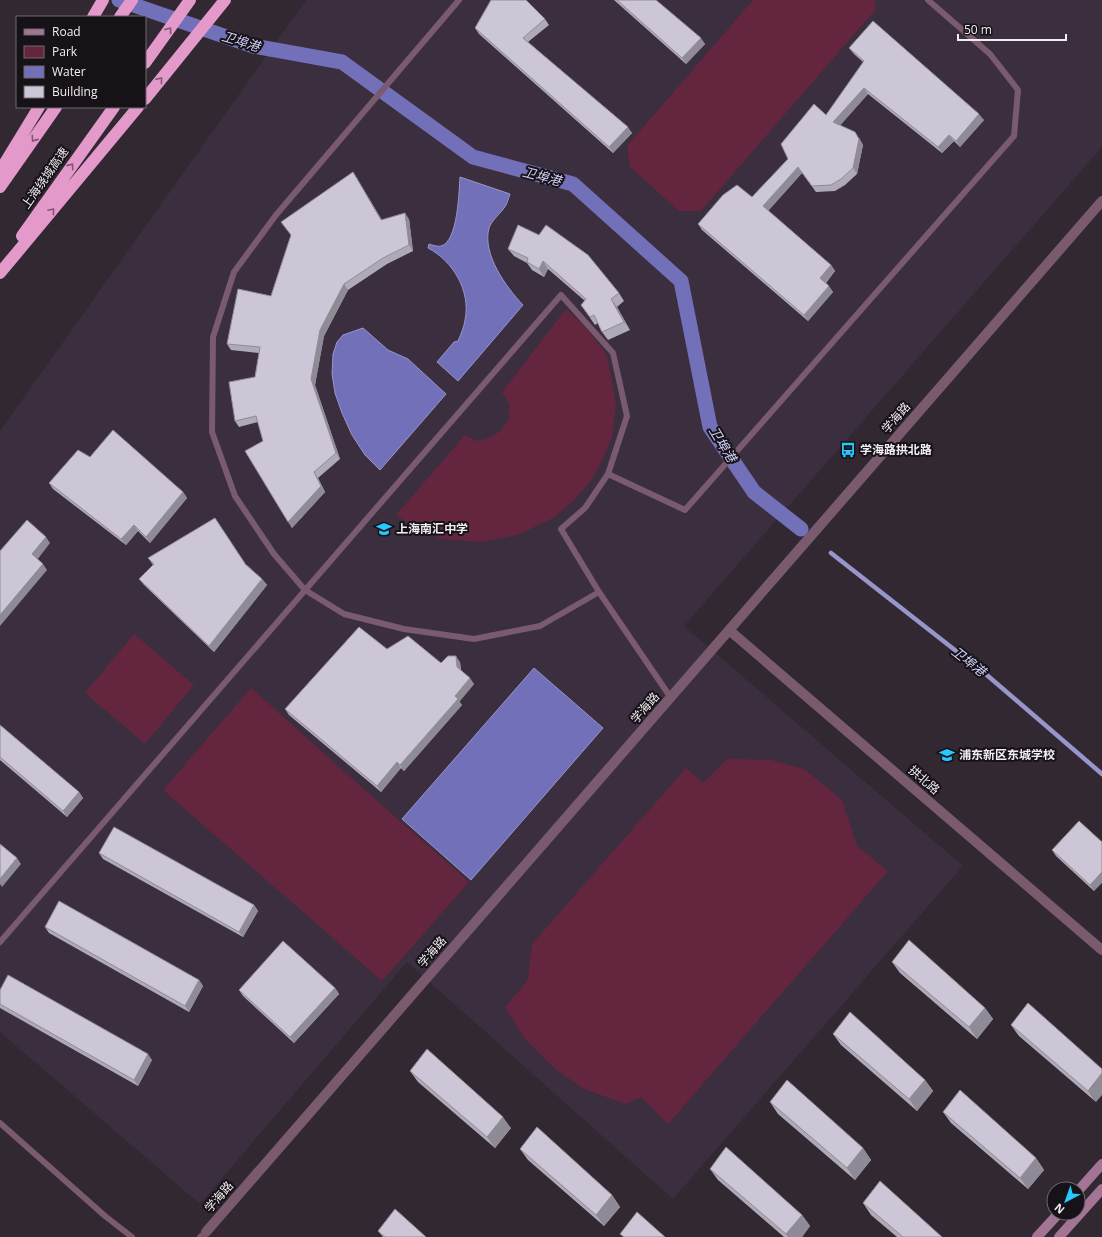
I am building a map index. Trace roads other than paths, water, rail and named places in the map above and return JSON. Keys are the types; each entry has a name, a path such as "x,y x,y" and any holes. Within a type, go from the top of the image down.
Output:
{"highway":[{"path":"94,16 103,0"},
{"path":"121,16 132,0"},
{"path":"146,98 225,0"},
{"path":"148,58 188,3"},
{"path":"0,171 38,108"},
{"path":"0,188 55,108"},
{"name":"上海绕城高速","path":"0,266 113,108"},
{"path":"0,273 137,108"}],"main road":[{"path":"1086,1182 1102,1164"},
{"path":"1059,1237 1102,1189"},
{"path":"1037,1237 1052,1221"}],"street":[{"name":"学海路","path":"203,1234 1102,201"},
{"name":"拱北路","path":"729,630 1102,950"}],"lane":[{"path":"459,0 276,215 234,272 213,337 212,432 234,496 274,554 305,590 344,614 404,629 474,639 540,626 599,592"},
{"path":"608,474 685,510 1014,136 1018,90 990,54 928,0"},
{"path":"0,942 561,295 613,353 627,416 608,474 585,508 561,529 599,592 671,698"},
{"path":"0,1123 105,1216 132,1237"}],"water":[{"path":"460,177 510,194 507,204 490,225 488,238 489,248 497,270 523,305 458,381 437,362 454,342 458,341 463,328 466,309 463,288 452,269 445,261 428,248 429,244 441,246 447,242 451,236 458,204"},
{"path":"363,328 388,350 408,359 446,394 380,470 365,455 352,435 335,393 332,374 333,354 337,342 343,335"},
{"path":"534,668 603,728 471,880 402,819"}],"waterway":[{"name":"卫埠港","path":"119,0 253,46 342,62 473,157 573,184 681,281 710,427 754,492 801,529"},
{"name":"卫埠港","path":"831,553 988,676 1102,774"}],"place":[{"name":"学海路拱北路","path":"848,450"},
{"name":"上海南汇中学","path":"384,529"},
{"name":"浦东新区东城学校","path":"947,755"}]}
